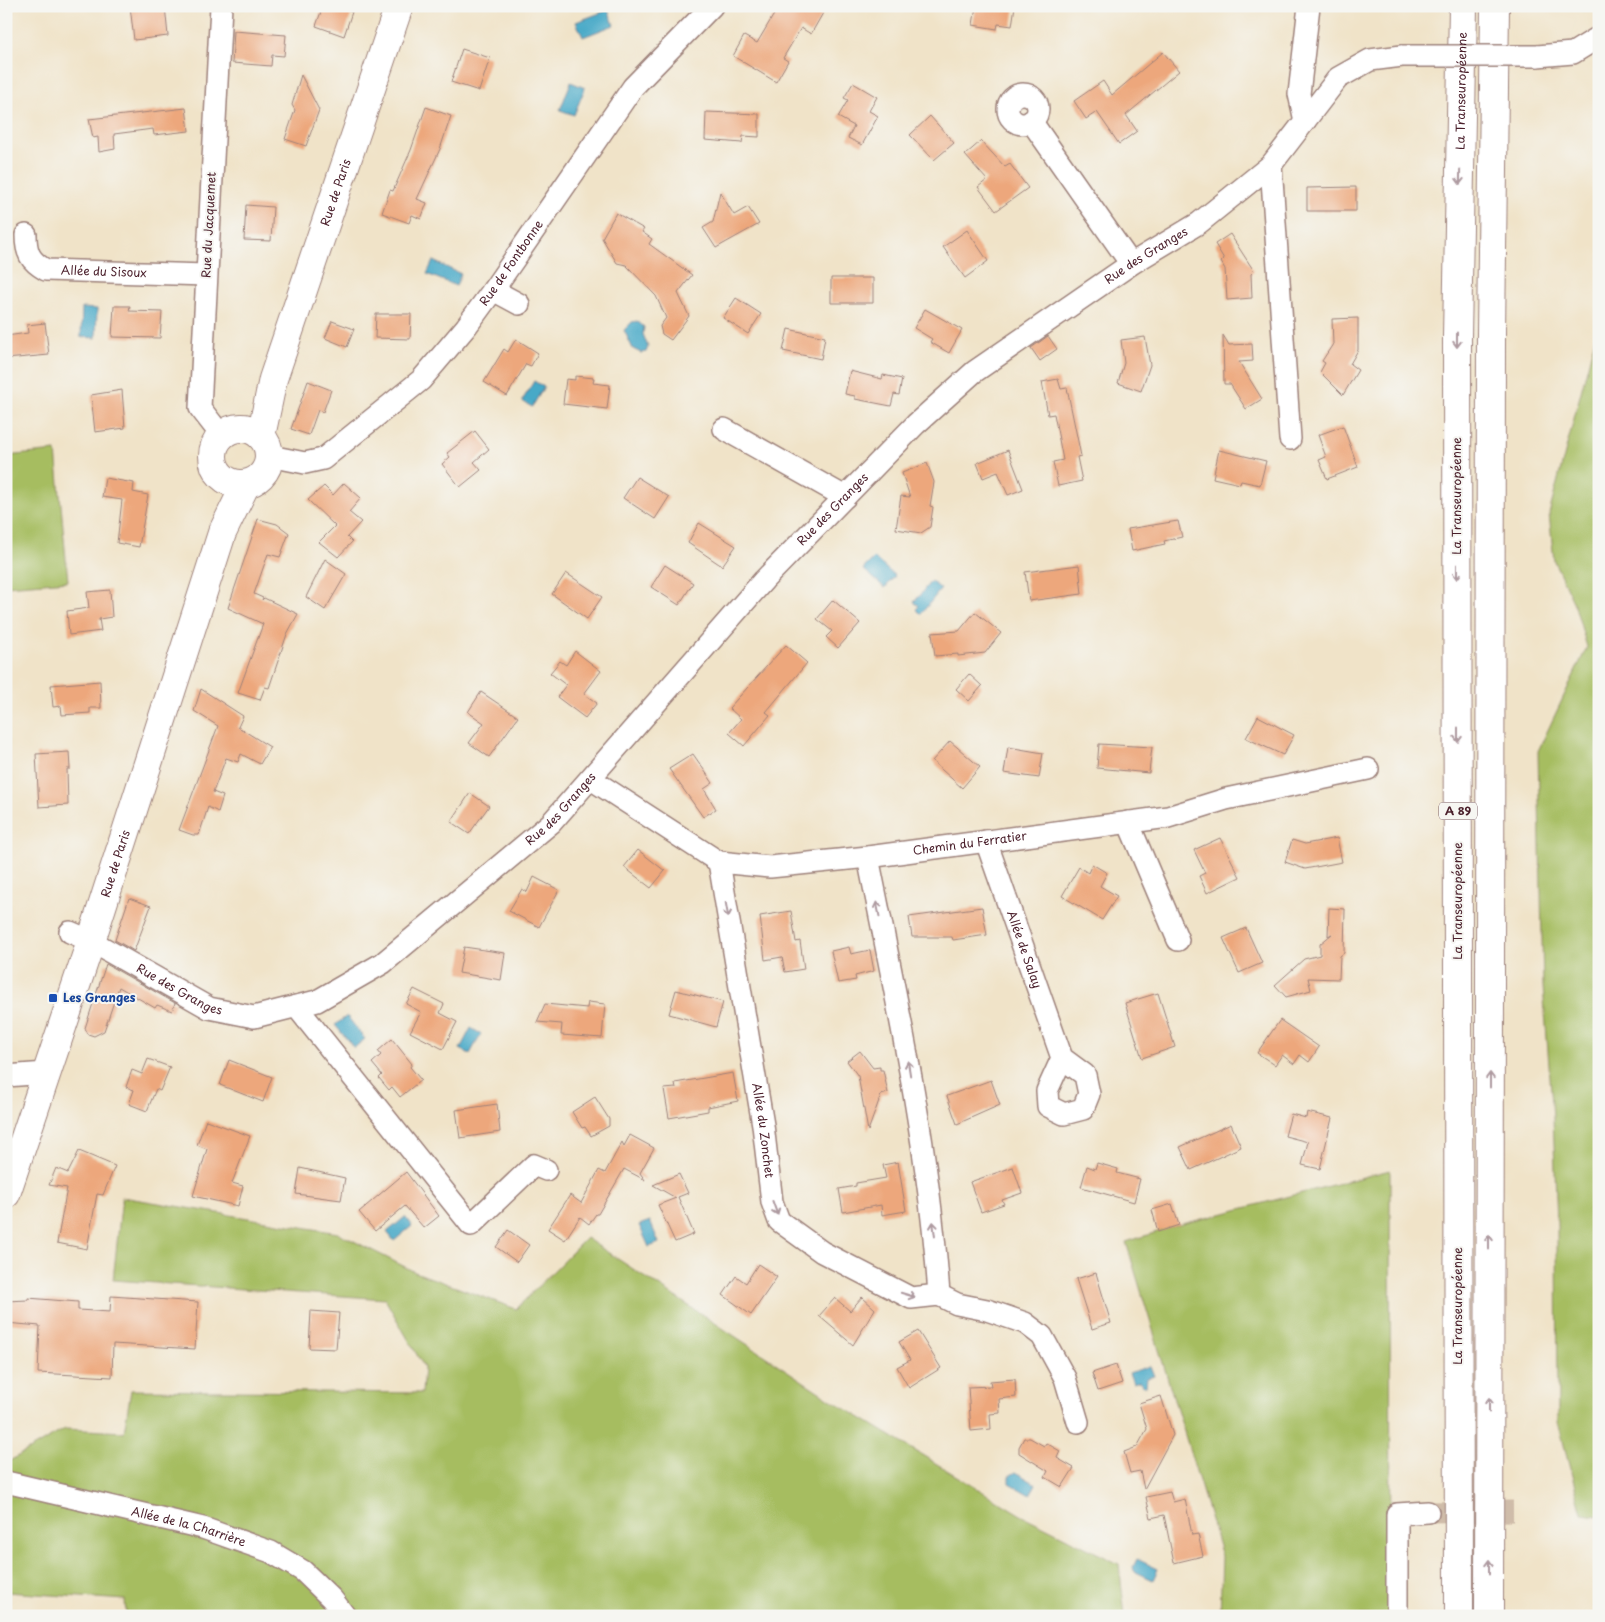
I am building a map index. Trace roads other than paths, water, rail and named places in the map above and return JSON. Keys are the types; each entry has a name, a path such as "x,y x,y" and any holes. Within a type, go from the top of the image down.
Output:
{"main road":[{"name":"Rue de Paris","path":"248,438 273,379 399,6"},
{"name":"La Transeuropéenne","path":"1459,1616 1457,337 1463,6"},
{"name":"A 89","path":"1488,1616 1491,334 1495,6"},
{"path":"248,438 266,470 260,477 235,481 213,460 213,450 248,438"},
{"name":"Rue de Paris","path":"6,1194 46,1073 80,936 222,533 235,481"}],"street":[{"name":"Rue du Jacquemet","path":"221,6 200,408 248,438"},
{"name":"Rue de Fontbonne","path":"248,438 305,463 323,459 421,380 466,327 493,290 633,87 712,6"},
{"path":"1305,121 1300,94 1309,6"},
{"name":"Rue des Granges","path":"80,936 208,1008 254,1017 317,1000 383,963 552,823 764,580 916,424 974,372 1131,264 1199,223 1271,166 1338,78 1370,60 1402,56 1537,56 1573,53 1599,37"},
{"path":"1031,121 1131,264"},
{"path":"1271,166 1290,439"},
{"name":"Allée du Sisoux","path":"26,235 26,251 34,263 46,270 206,275"},
{"path":"493,290 519,304"},
{"path":"724,428 845,497"},
{"name":"Chemin du Ferratier","path":"590,778 719,862 770,867 868,857 1168,817 1226,799 1368,769"},
{"path":"1128,822 1178,940"},
{"name":"Allée de Salay","path":"986,841 1062,1058"},
{"path":"868,857 906,1048 935,1230 939,1295"},
{"name":"Allée du Zonchet","path":"719,862 763,1125 772,1202 779,1221 822,1252 911,1298 939,1295 957,1304 987,1310 1025,1323 1042,1336 1065,1378 1078,1422"},
{"path":"296,1006 470,1225 534,1165 546,1170"},
{"path":"6,1076 46,1073"},
{"name":"Allée de la Charrière","path":"6,1482 203,1528 262,1548 303,1571 332,1599 345,1616"},
{"path":"1397,1616 1397,1514 1428,1512"}],"water":[{"path":"608,10 614,25 583,37 576,22"},
{"path":"571,82 585,88 574,115 560,110"},
{"path":"433,261 461,274 456,286 427,274"},
{"path":"82,308 97,309 96,338 81,337"},
{"path":"637,321 644,327 643,334 648,347 646,352 641,353 633,349 624,330 632,322"},
{"path":"534,381 544,387 532,407 522,401"},
{"path":"874,558 895,576 885,588 863,569"},
{"path":"931,581 941,589 921,614 916,609 919,606 914,602"},
{"path":"347,1016 365,1039 354,1048 335,1025"},
{"path":"471,1028 481,1034 470,1054 460,1049"},
{"path":"405,1217 412,1226 394,1241 387,1232"},
{"path":"650,1221 659,1243 649,1247 639,1225"},
{"path":"1150,1366 1154,1376 1147,1378 1146,1386 1142,1385 1140,1381 1133,1383 1129,1373"},
{"path":"1016,1472 1036,1484 1030,1495 1009,1483 1009,1476"},
{"path":"1137,1559 1158,1569 1153,1580 1134,1571 1133,1567"}],"tunnel":[{"path":"1428,1512 1517,1511"}],"place":[{"name":"Les Granges","path":"53,998"}]}
